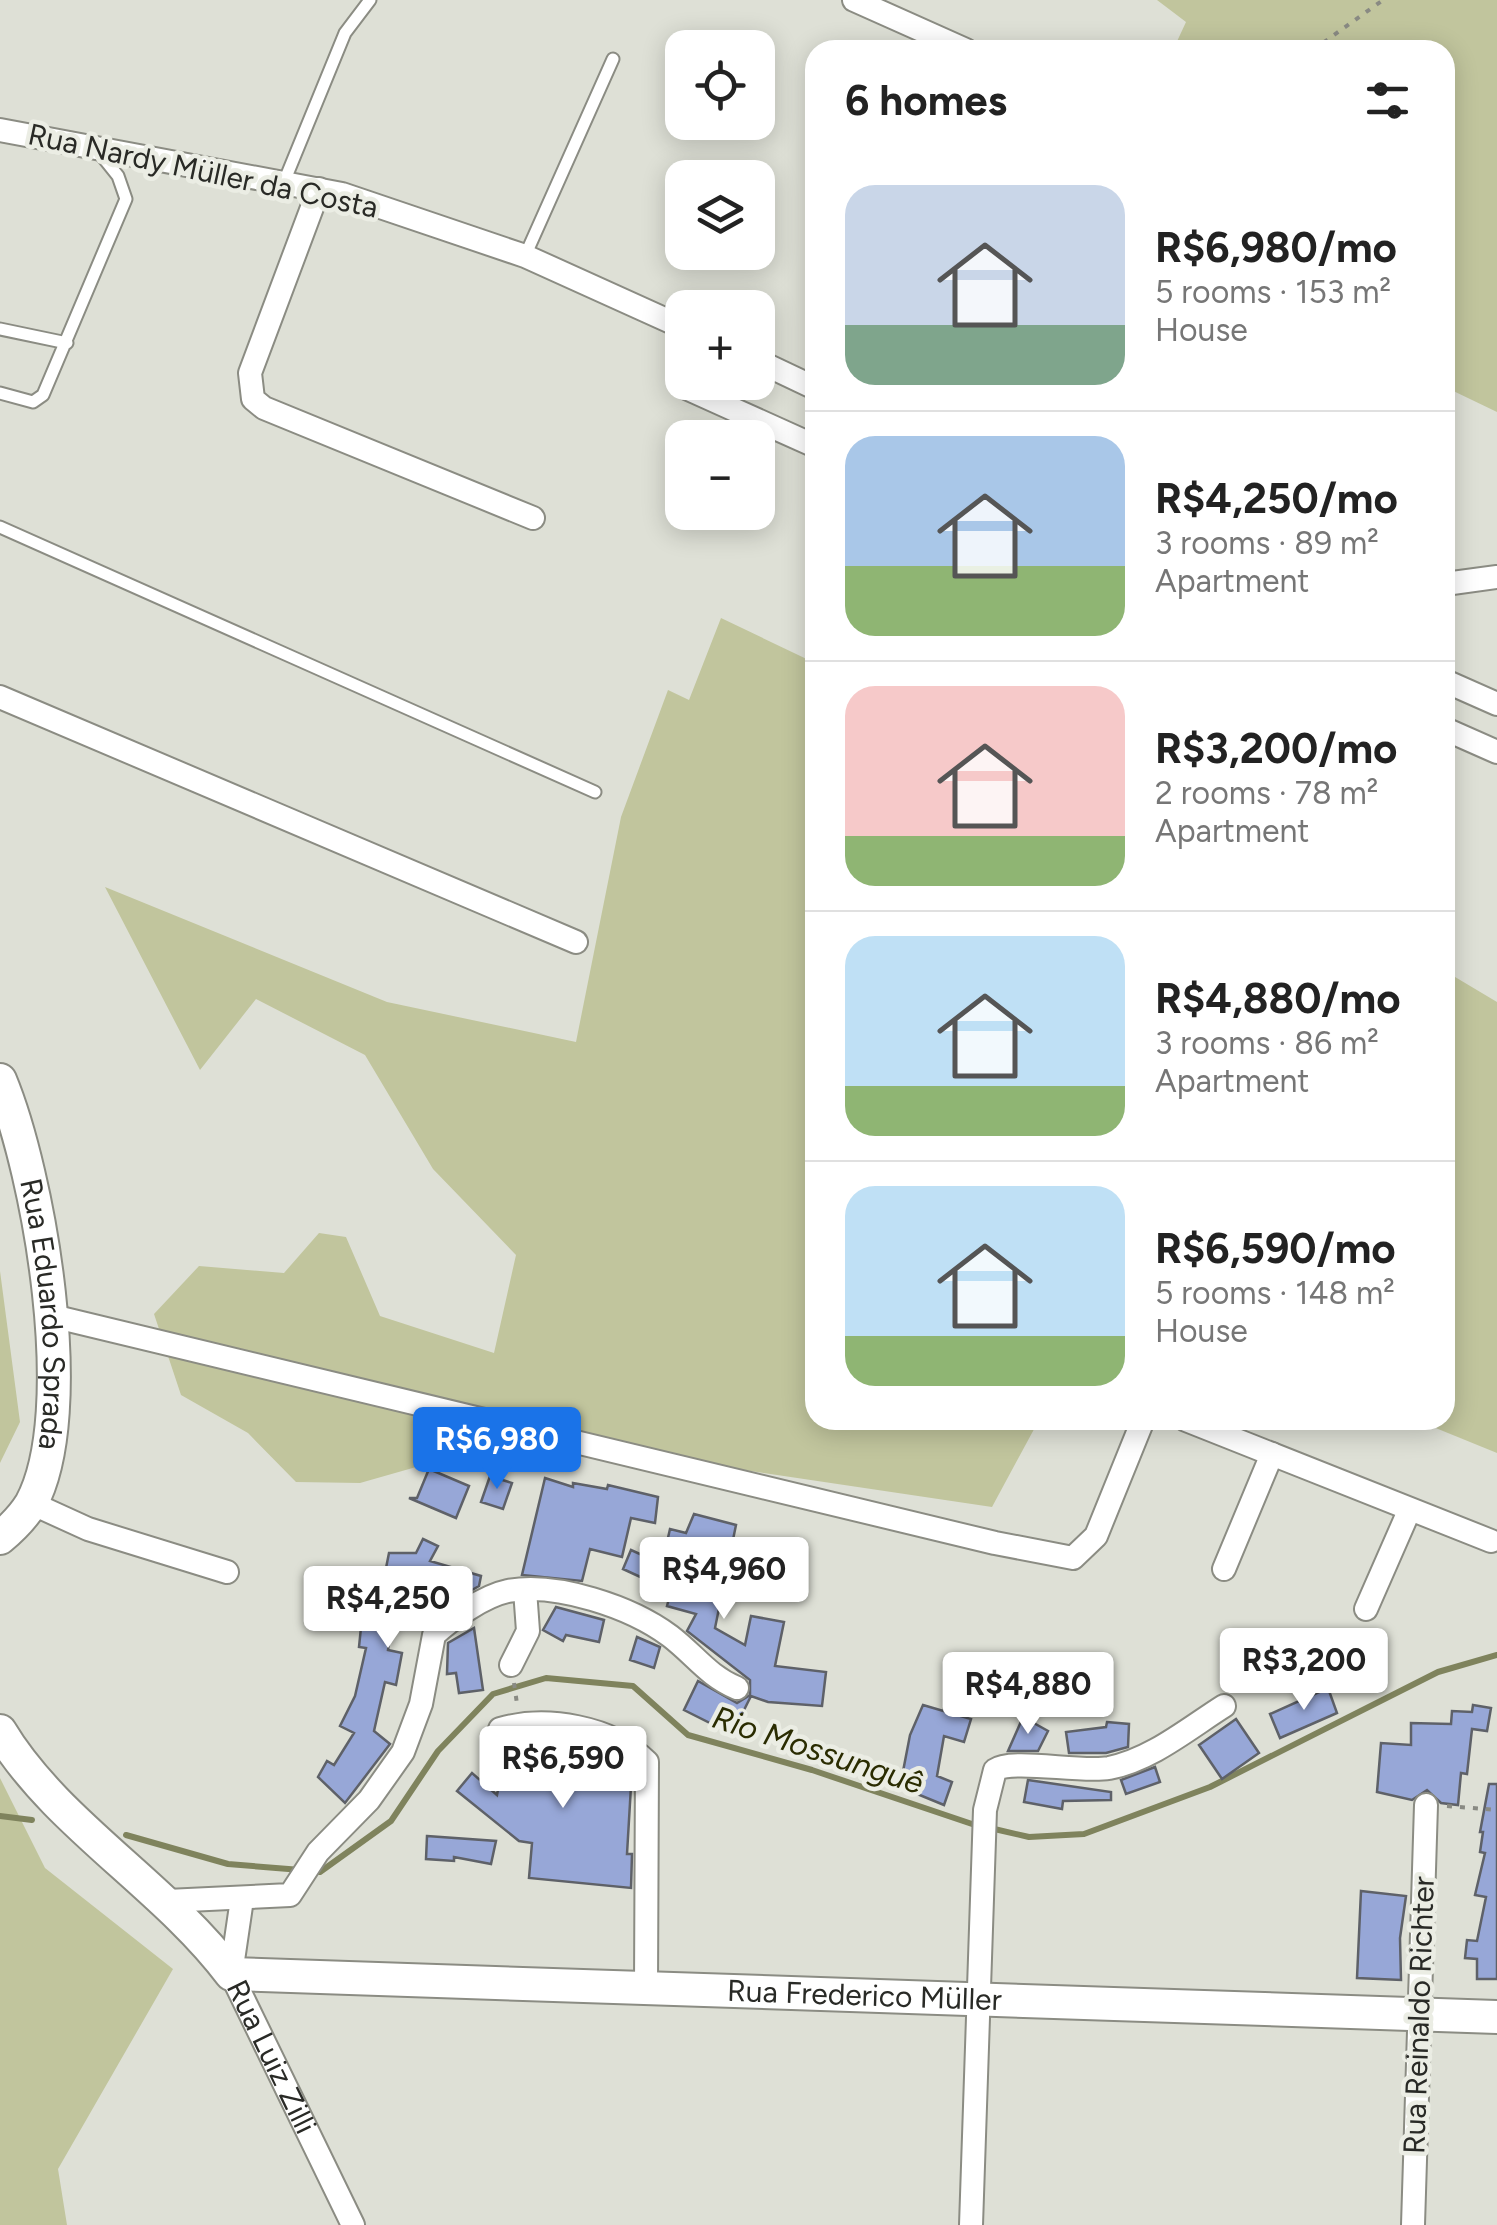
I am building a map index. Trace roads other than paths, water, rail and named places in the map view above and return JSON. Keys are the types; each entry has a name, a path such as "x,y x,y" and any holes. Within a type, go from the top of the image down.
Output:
{"street":[{"path":"854,0 944,40"},
{"name":"Rua Nardy Müller da Costa","path":"0,130 319,189 525,256 665,319"},
{"path":"319,189 250,373 253,398 264,408 533,518"},
{"path":"775,370 805,383"},
{"path":"713,400 805,442"},
{"path":"1455,583 1497,577"},
{"path":"1455,685 1497,704"},
{"path":"0,697 576,942"},
{"path":"1455,733 1497,752"},
{"name":"Rua Eduardo Sprada","path":"0,1080 26,1155 43,1252 49,1425 40,1482 31,1503 0,1538"},
{"path":"48,1314 956,1534 1074,1558 1096,1536 1139,1430"},
{"path":"1211,1430 1492,1541"},
{"path":"1224,1569 1272,1454"},
{"path":"31,1503 88,1529 227,1572"},
{"path":"1366,1609 1408,1511"},
{"path":"510,1665 528,1631 525,1590"},
{"path":"167,1901 286,1896 368,1800 403,1752 420,1704 434,1635 504,1592 525,1590 584,1600 642,1620 669,1636 716,1679 737,1688"},
{"path":"971,2225 984,1810 990,1780 1003,1764 1064,1771 1113,1767 1154,1751 1224,1706"},
{"path":"510,1726 542,1721 592,1733 640,1755 650,1769 646,1988"},
{"name":"Rua Luiz Zilli","path":"0,1731 43,1786 167,1901 232,1974 352,2225"},
{"name":"Rua Reinaldo Richter","path":"1413,2225 1426,1804"},
{"path":"232,1974 242,1899"},
{"name":"Rua Frederico Müller","path":"232,1974 1497,2017"}],"lane":[{"path":"284,182 345,33 370,0"},
{"path":"525,256 613,58"},
{"path":"0,393 33,402 43,395 126,199 118,176 96,147"},
{"path":"0,330 67,344"},
{"path":"0,527 595,792"}],"waterway":[{"name":"Rio Mossunguê","path":"990,1828 1029,1837 1084,1834 1210,1787 1438,1672 1497,1655"},
{"name":"Rio Mossunguê","path":"313,1871 320,1872 391,1821 438,1751 493,1694 546,1678 633,1686 688,1735 812,1770 978,1826"},
{"name":"Rio Mossunguê","path":"0,1816 32,1820"},
{"name":"Rio Mossunguê","path":"126,1835 228,1864 301,1870"}]}
